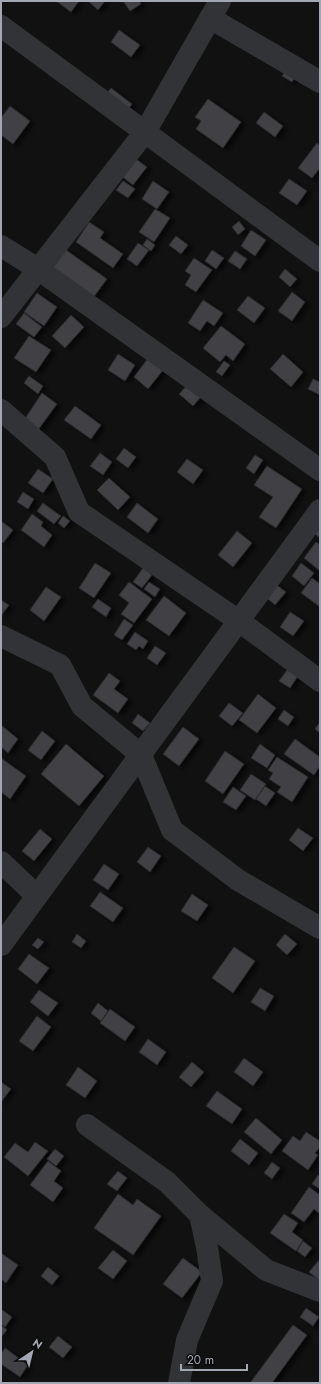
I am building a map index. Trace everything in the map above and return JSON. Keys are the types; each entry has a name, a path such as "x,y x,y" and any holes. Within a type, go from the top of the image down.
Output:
{"street":[{"path":"1,317 145,132 215,10 320,82"},
{"path":"1,26 320,261"},
{"path":"1,246 38,269 320,470"},
{"path":"1,410 55,457 79,512 238,621 320,681"},
{"path":"1,945 320,510"},
{"path":"1,636 60,666 82,706 140,755 172,830 238,880 320,928"},
{"path":"1,862 37,896"},
{"path":"87,1125 167,1182 200,1215 266,1270 320,1291"},
{"path":"179,1383 186,1340 212,1281 200,1215"}],"building":[{"path":"56,1 79,1 71,12"},
{"path":"88,1 105,1 98,10"},
{"path":"123,1 139,1 141,4 130,11"},
{"path":"119,30 140,45 131,57 111,42"},
{"path":"286,70 296,76 292,82 282,76"},
{"path":"111,88 132,104 124,115 102,99"},
{"path":"208,99 241,122 223,148 196,129 201,121 195,117"},
{"path":"10,106 30,121 13,144 1,135 1,118"},
{"path":"264,112 283,126 275,137 256,123"},
{"path":"317,143 320,146 320,168 312,178 298,168"},
{"path":"133,157 147,167 133,185 120,175"},
{"path":"289,179 307,191 297,205 279,193"},
{"path":"123,181 135,189 128,198 116,190"},
{"path":"153,181 169,192 157,209 142,199"},
{"path":"155,209 170,218 154,242 139,232"},
{"path":"239,221 245,229 238,235 232,227"},
{"path":"89,222 104,232 100,238 123,254 113,268 76,242"},
{"path":"251,230 266,240 255,256 241,246"},
{"path":"176,236 188,245 181,254 169,245"},
{"path":"147,239 155,245 151,251 143,245"},
{"path":"138,243 149,250 137,266 127,259"},
{"path":"66,250 107,279 93,298 52,269"},
{"path":"212,250 224,258 216,269 205,261"},
{"path":"235,251 247,259 240,269 228,261"},
{"path":"194,258 212,270 196,292 185,285 191,275 185,271"},
{"path":"285,269 297,279 290,287 279,277"},
{"path":"292,292 305,302 292,321 278,311"},
{"path":"37,293 57,307 44,326 24,312"},
{"path":"248,296 265,308 254,323 237,310"},
{"path":"203,300 223,313 214,326 207,321 200,331 188,323"},
{"path":"24,313 42,327 34,337 16,324"},
{"path":"71,315 84,327 65,348 52,336"},
{"path":"221,326 245,344 233,361 226,355 220,362 203,348"},
{"path":"29,336 51,350 36,372 14,358"},
{"path":"152,353 167,365 148,389 134,377"},
{"path":"118,354 135,365 125,381 108,370"},
{"path":"283,354 303,372 291,387 270,369"},
{"path":"224,361 230,365 222,376 216,372"},
{"path":"29,376 43,386 38,394 24,383"},
{"path":"193,379 206,391 193,406 179,394"},
{"path":"313,379 320,382 320,395 308,389"},
{"path":"42,393 57,404 38,430 24,420"},
{"path":"75,406 101,425 91,439 64,420"},
{"path":"124,448 136,457 128,468 116,459"},
{"path":"100,453 112,462 103,475 90,466"},
{"path":"255,455 263,460 254,474 246,468"},
{"path":"187,459 203,470 193,484 177,472"},
{"path":"267,466 302,489 276,528 259,517 273,497 254,485"},
{"path":"38,469 53,479 43,493 28,483"},
{"path":"109,478 130,497 118,510 97,490"},
{"path":"23,492 34,499 28,509 17,502"},
{"path":"43,503 61,516 54,524 37,511"},
{"path":"137,503 158,519 148,533 127,517"},
{"path":"32,514 43,522 41,526 52,535 44,547 21,530"},
{"path":"63,516 70,521 64,528 58,523"},
{"path":"1,521 13,530 3,543 1,541"},
{"path":"320,527 320,538 315,534"},
{"path":"237,531 252,543 233,567 218,555"},
{"path":"316,542 320,545 320,571 304,558"},
{"path":"95,563 111,573 94,598 79,588"},
{"path":"301,563 314,573 304,586 292,576"},
{"path":"143,568 152,575 142,588 133,582"},
{"path":"312,578 320,584 320,607 301,593"},
{"path":"271,581 286,592 275,605 261,593"},
{"path":"129,582 152,599 134,623 121,614 129,603 119,595"},
{"path":"149,582 160,589 155,597 144,589"},
{"path":"46,587 61,597 44,621 30,610"},
{"path":"164,596 186,613 169,636 146,620"},
{"path":"98,599 111,608 106,617 92,607"},
{"path":"1,600 9,605 1,616"},
{"path":"290,612 304,621 293,636 280,627"},
{"path":"124,619 133,625 122,640 114,635"},
{"path":"135,632 148,641 143,649 139,646 136,650 127,644"},
{"path":"155,646 166,653 157,665 147,658"},
{"path":"290,666 300,673 290,688 279,681"},
{"path":"109,673 120,681 114,689 128,699 118,713 93,695"},
{"path":"258,694 276,708 257,733 239,720"},
{"path":"229,703 243,713 232,726 219,716"},
{"path":"284,710 294,717 288,726 278,719"},
{"path":"138,714 150,723 143,731 132,723"},
{"path":"320,722 320,733 315,729"},
{"path":"1,725 18,739 8,753 1,747"},
{"path":"183,727 199,739 179,766 163,754"},
{"path":"42,731 55,741 41,760 28,750"},
{"path":"295,739 320,757 320,766 314,775 284,754"},
{"path":"66,744 104,776 79,806 41,774"},
{"path":"260,744 275,755 267,768 251,758"},
{"path":"225,751 244,764 223,794 205,781"},
{"path":"277,757 308,777 292,802 277,792 281,787 269,779 273,773 268,770"},
{"path":"1,758 26,776 10,799 1,792"},
{"path":"251,774 266,784 255,800 240,790"},
{"path":"265,786 275,793 266,806 256,799"},
{"path":"233,787 246,796 236,810 223,802"},
{"path":"298,828 313,838 303,851 289,840"},
{"path":"40,829 52,839 34,861 22,851"},
{"path":"148,847 161,856 150,872 137,862"},
{"path":"104,864 119,874 108,890 93,880"},
{"path":"100,892 123,908 113,922 90,906"},
{"path":"192,894 208,905 197,921 181,911"},
{"path":"77,934 86,941 81,948 72,942"},
{"path":"285,934 297,944 287,955 276,945"},
{"path":"38,938 44,942 38,949 32,945"},
{"path":"234,947 255,961 233,993 212,978"},
{"path":"29,954 49,968 37,984 18,969"},
{"path":"260,988 274,996 265,1011 251,1002"},
{"path":"39,990 58,1003 48,1016 30,1002"},
{"path":"98,1003 108,1011 101,1021 91,1013"},
{"path":"110,1009 135,1027 125,1041 100,1023"},
{"path":"37,1016 51,1027 33,1051 19,1041"},
{"path":"148,1039 166,1052 157,1065 139,1052"},
{"path":"244,1058 263,1072 253,1086 234,1072"},
{"path":"192,1062 204,1072 191,1087 179,1077"},
{"path":"78,1067 97,1081 85,1098 66,1085"},
{"path":"1,1082 11,1089 1,1102"},
{"path":"217,1091 242,1109 232,1124 206,1106"},
{"path":"256,1118 282,1140 271,1154 244,1132"},
{"path":"306,1132 320,1141 320,1147 315,1153 318,1155 308,1170 282,1151 293,1136 300,1141"},
{"path":"240,1139 258,1153 249,1165 231,1151"},
{"path":"35,1142 48,1151 28,1176 4,1157 15,1143 28,1152"},
{"path":"55,1149 64,1156 56,1166 47,1159"},
{"path":"48,1161 61,1171 54,1181 63,1188 53,1202 30,1185"},
{"path":"272,1162 280,1168 272,1179 264,1173"},
{"path":"118,1171 127,1178 117,1191 107,1184"},
{"path":"318,1175 320,1176 320,1189 312,1184"},
{"path":"309,1187 320,1195 320,1214 314,1209 304,1222 291,1213"},
{"path":"118,1194 133,1205 137,1199 161,1216 133,1255 94,1228"},
{"path":"284,1214 298,1223 292,1232 303,1240 296,1251 270,1233"},
{"path":"303,1241 312,1248 305,1257 297,1251"},
{"path":"113,1250 127,1261 113,1279 98,1268"},
{"path":"1,1253 18,1265 6,1283 1,1279"},
{"path":"183,1258 202,1272 182,1298 163,1284"},
{"path":"319,1260 320,1261 320,1281 309,1272"},
{"path":"48,1267 59,1276 52,1285 41,1276"},
{"path":"306,1308 319,1317 313,1326 300,1317"},
{"path":"1,1309 12,1317 5,1327 1,1324"},
{"path":"1,1325 7,1330 1,1337"},
{"path":"293,1325 307,1335 272,1383 250,1383"},
{"path":"58,1336 72,1347 63,1358 49,1347"},
{"path":"5,1348 28,1365 20,1377 1,1364 1,1354"}]}
